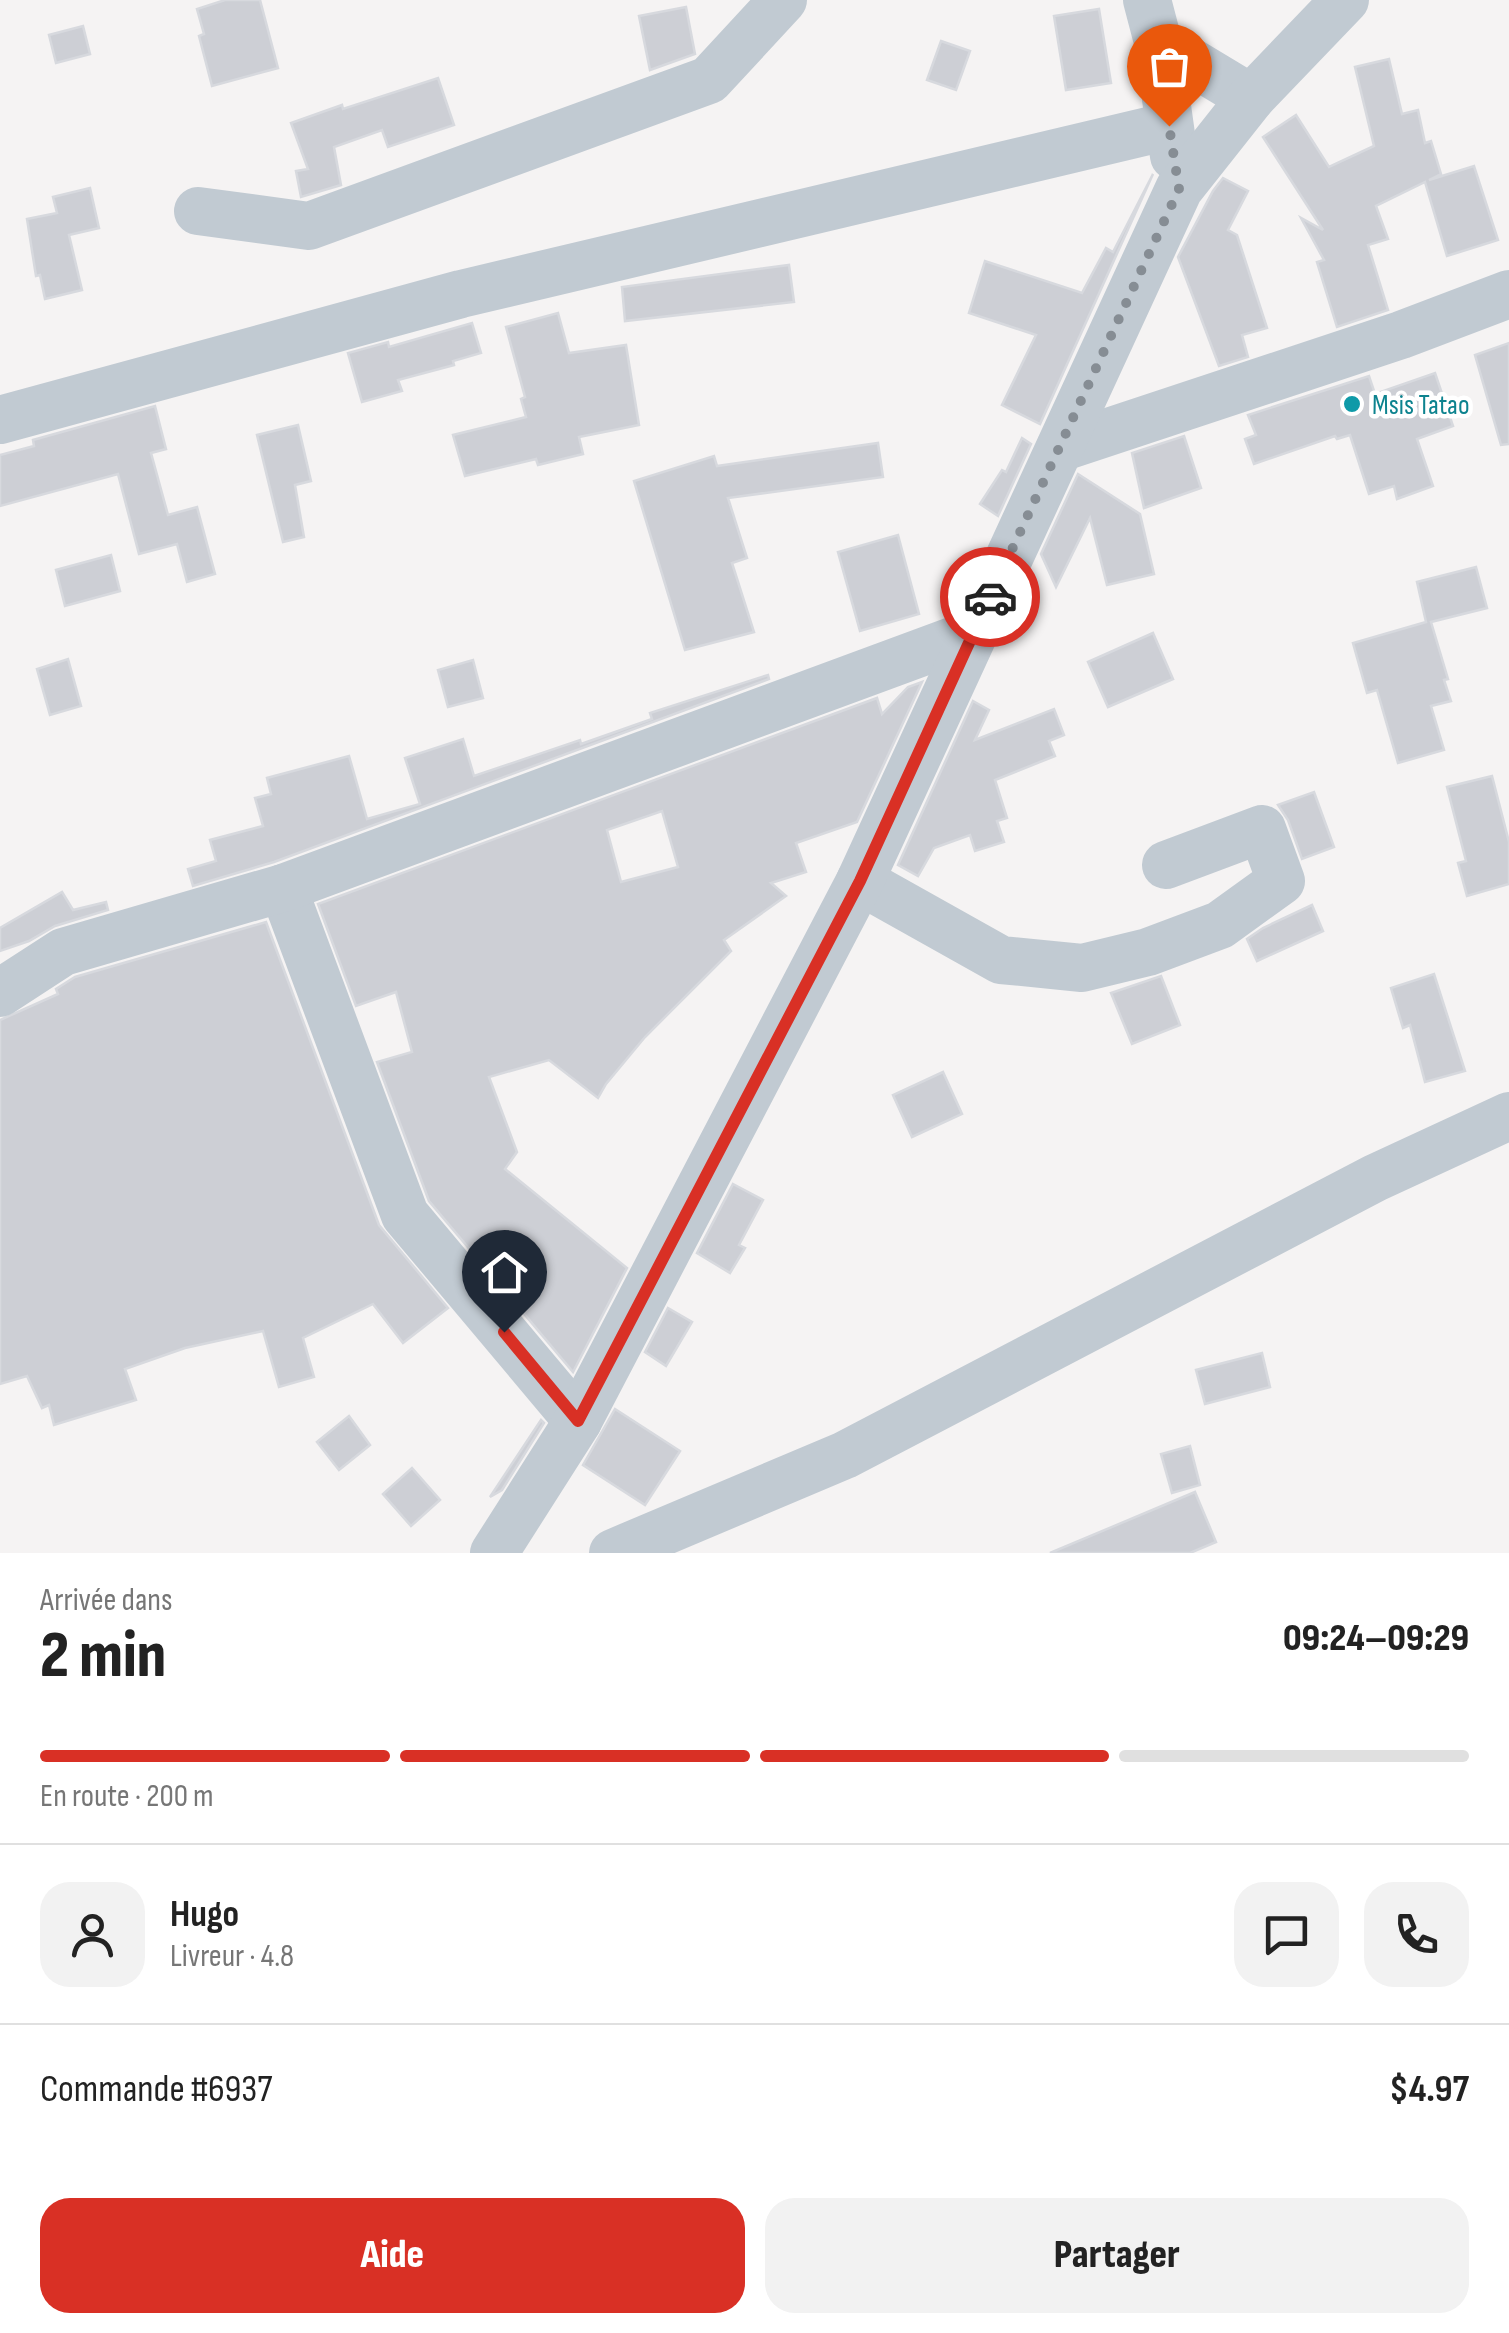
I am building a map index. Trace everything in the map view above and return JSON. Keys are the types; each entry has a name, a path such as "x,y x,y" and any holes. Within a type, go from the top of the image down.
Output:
{"street":[{"path":"198,210 309,226 709,80 783,0"},
{"path":"494,1553 578,1421 860,881 1179,189 1250,98 1346,0"},
{"path":"1152,21 1250,98"},
{"path":"1152,21 1179,189"},
{"path":"0,420 461,294 1169,126"},
{"path":"1060,448 1401,336 1509,294"},
{"path":"0,993 63,952 283,888 974,633"},
{"path":"860,881 1001,960 1082,968 1148,952 1220,925 1281,881 1262,829 1166,865"},
{"path":"283,888 405,1214 578,1421"},
{"path":"613,1553 845,1454 1375,1178 1509,1116"}],"building":[{"path":"225,0 260,0 278,68 212,86 199,36 204,34 197,9"},
{"path":"686,7 695,54 650,70 639,16"},
{"path":"1099,9 1111,83 1066,90 1054,16"},
{"path":"83,26 90,54 56,63 49,35"},
{"path":"941,41 970,51 956,90 927,80"},
{"path":"1389,59 1402,114 1418,110 1425,143 1431,141 1441,174 1429,180 1474,166 1498,240 1447,256 1425,182 1376,206 1388,239 1368,245 1388,310 1337,327 1317,262 1324,260 1301,218 1323,230 1263,137 1296,115 1329,167 1374,146 1355,67"},
{"path":"438,78 454,125 388,147 382,130 334,147 341,185 301,197 296,171 308,169 291,123"},
{"path":"1153,174 1040,424 1002,405 1036,335 969,313 985,261 1082,293 1106,248 1113,252"},
{"path":"1223,178 1248,191 1228,230 1237,235 1267,328 1242,335 1248,357 1219,366 1178,257"},
{"path":"90,188 99,228 69,235 82,290 45,299 40,275 36,276 27,219 57,213 53,197"},
{"path":"789,265 794,302 625,321 622,287"},
{"path":"558,313 569,353 626,345 639,425 579,437 583,454 538,465 536,459 465,476 453,435 526,417 521,399 525,397 506,327"},
{"path":"472,323 481,353 453,361 454,365 398,380 402,391 362,402 348,353 388,342 389,347"},
{"path":"1509,343 1509,444 1501,445 1475,355"},
{"path":"1435,373 1453,426 1417,439 1433,486 1397,499 1394,486 1369,494 1350,435 1337,439 1335,436 1254,464 1245,439 1256,435 1248,415 1369,376 1375,394"},
{"path":"155,406 166,449 151,453 168,515 197,507 215,574 187,582 177,544 139,554 118,474 0,506 0,455 34,446 33,440"},
{"path":"298,425 311,481 295,485 304,537 283,542 257,435"},
{"path":"1184,436 1201,488 1144,508 1132,453"},
{"path":"1022,438 1031,444 998,516 980,504 1002,470 1006,472"},
{"path":"878,443 883,477 728,498 747,558 732,563 754,632 685,650 634,481 714,456 717,466"},
{"path":"1078,474 1140,514 1154,574 1107,585 1090,518 1056,587 1041,554"},
{"path":"898,535 919,614 860,631 838,552"},
{"path":"111,555 120,591 65,606 56,570"},
{"path":"1476,567 1487,608 1431,622 1451,701 1431,706 1444,750 1398,763 1377,690 1367,693 1353,643 1426,622 1417,582"},
{"path":"1153,633 1173,679 1108,707 1088,662"},
{"path":"68,659 81,706 50,715 37,669"},
{"path":"473,660 483,698 448,707 438,670"},
{"path":"768,675 769,679 274,862 193,886 188,869 216,861 210,840 263,826 255,798 271,794 267,778 349,756 367,819 420,804 405,758 463,739 474,776 580,740 581,744 652,719 650,713"},
{"path":"922,682 857,822 796,843 806,872 771,883 786,896 724,940 731,951 645,1037 598,1098 549,1060 489,1077 517,1152 505,1169 627,1268 573,1372 429,1201 377,1062 412,1052 396,992 356,1006 318,904 877,698 882,714 908,687","holes":["662,811 678,867 621,882 607,830"]},
{"path":"973,701 989,710 975,740 1054,709 1064,735 1049,741 1055,756 995,780 1007,818 997,821 1004,842 975,851 970,835 934,848 918,876 898,865"},
{"path":"1492,776 1509,842 1509,884 1467,896 1458,863 1466,861 1447,787"},
{"path":"1314,792 1334,847 1302,859 1288,820 1278,805"},
{"path":"62,892 73,910 106,902 108,910 55,926 0,951 0,928"},
{"path":"1312,905 1323,931 1257,961 1247,939"},
{"path":"266,922 379,1225 448,1308 403,1343 373,1304 303,1338 314,1377 279,1387 263,1331 185,1348 125,1369 136,1400 54,1425 49,1405 42,1408 27,1376 0,1384 0,1020 58,994 56,989 75,977"},
{"path":"1434,974 1465,1071 1425,1082 1410,1025 1403,1028 1391,988"},
{"path":"1161,976 1180,1025 1132,1044 1111,993"},
{"path":"943,1072 962,1114 912,1137 893,1095"},
{"path":"733,1184 763,1200 739,1245 745,1248 730,1273 697,1253"},
{"path":"668,1308 692,1322 666,1366 645,1352"},
{"path":"1262,1353 1270,1387 1205,1404 1196,1370"},
{"path":"615,1409 680,1451 645,1505 583,1465"},
{"path":"349,1416 370,1445 339,1470 317,1442"},
{"path":"541,1420 544,1423 502,1490 490,1497"},
{"path":"1190,1446 1200,1485 1172,1493 1161,1454"},
{"path":"412,1468 440,1500 411,1526 383,1494"},
{"path":"1195,1492 1216,1542 1190,1553 1050,1553"}],"way so far":[{"path":"990,597 1179,189 1169,126"}],"place":[{"name":"Msis Tatao","path":"1352,404"}],"route":[{"path":"504,1332 578,1421 860,881 990,597"}]}
